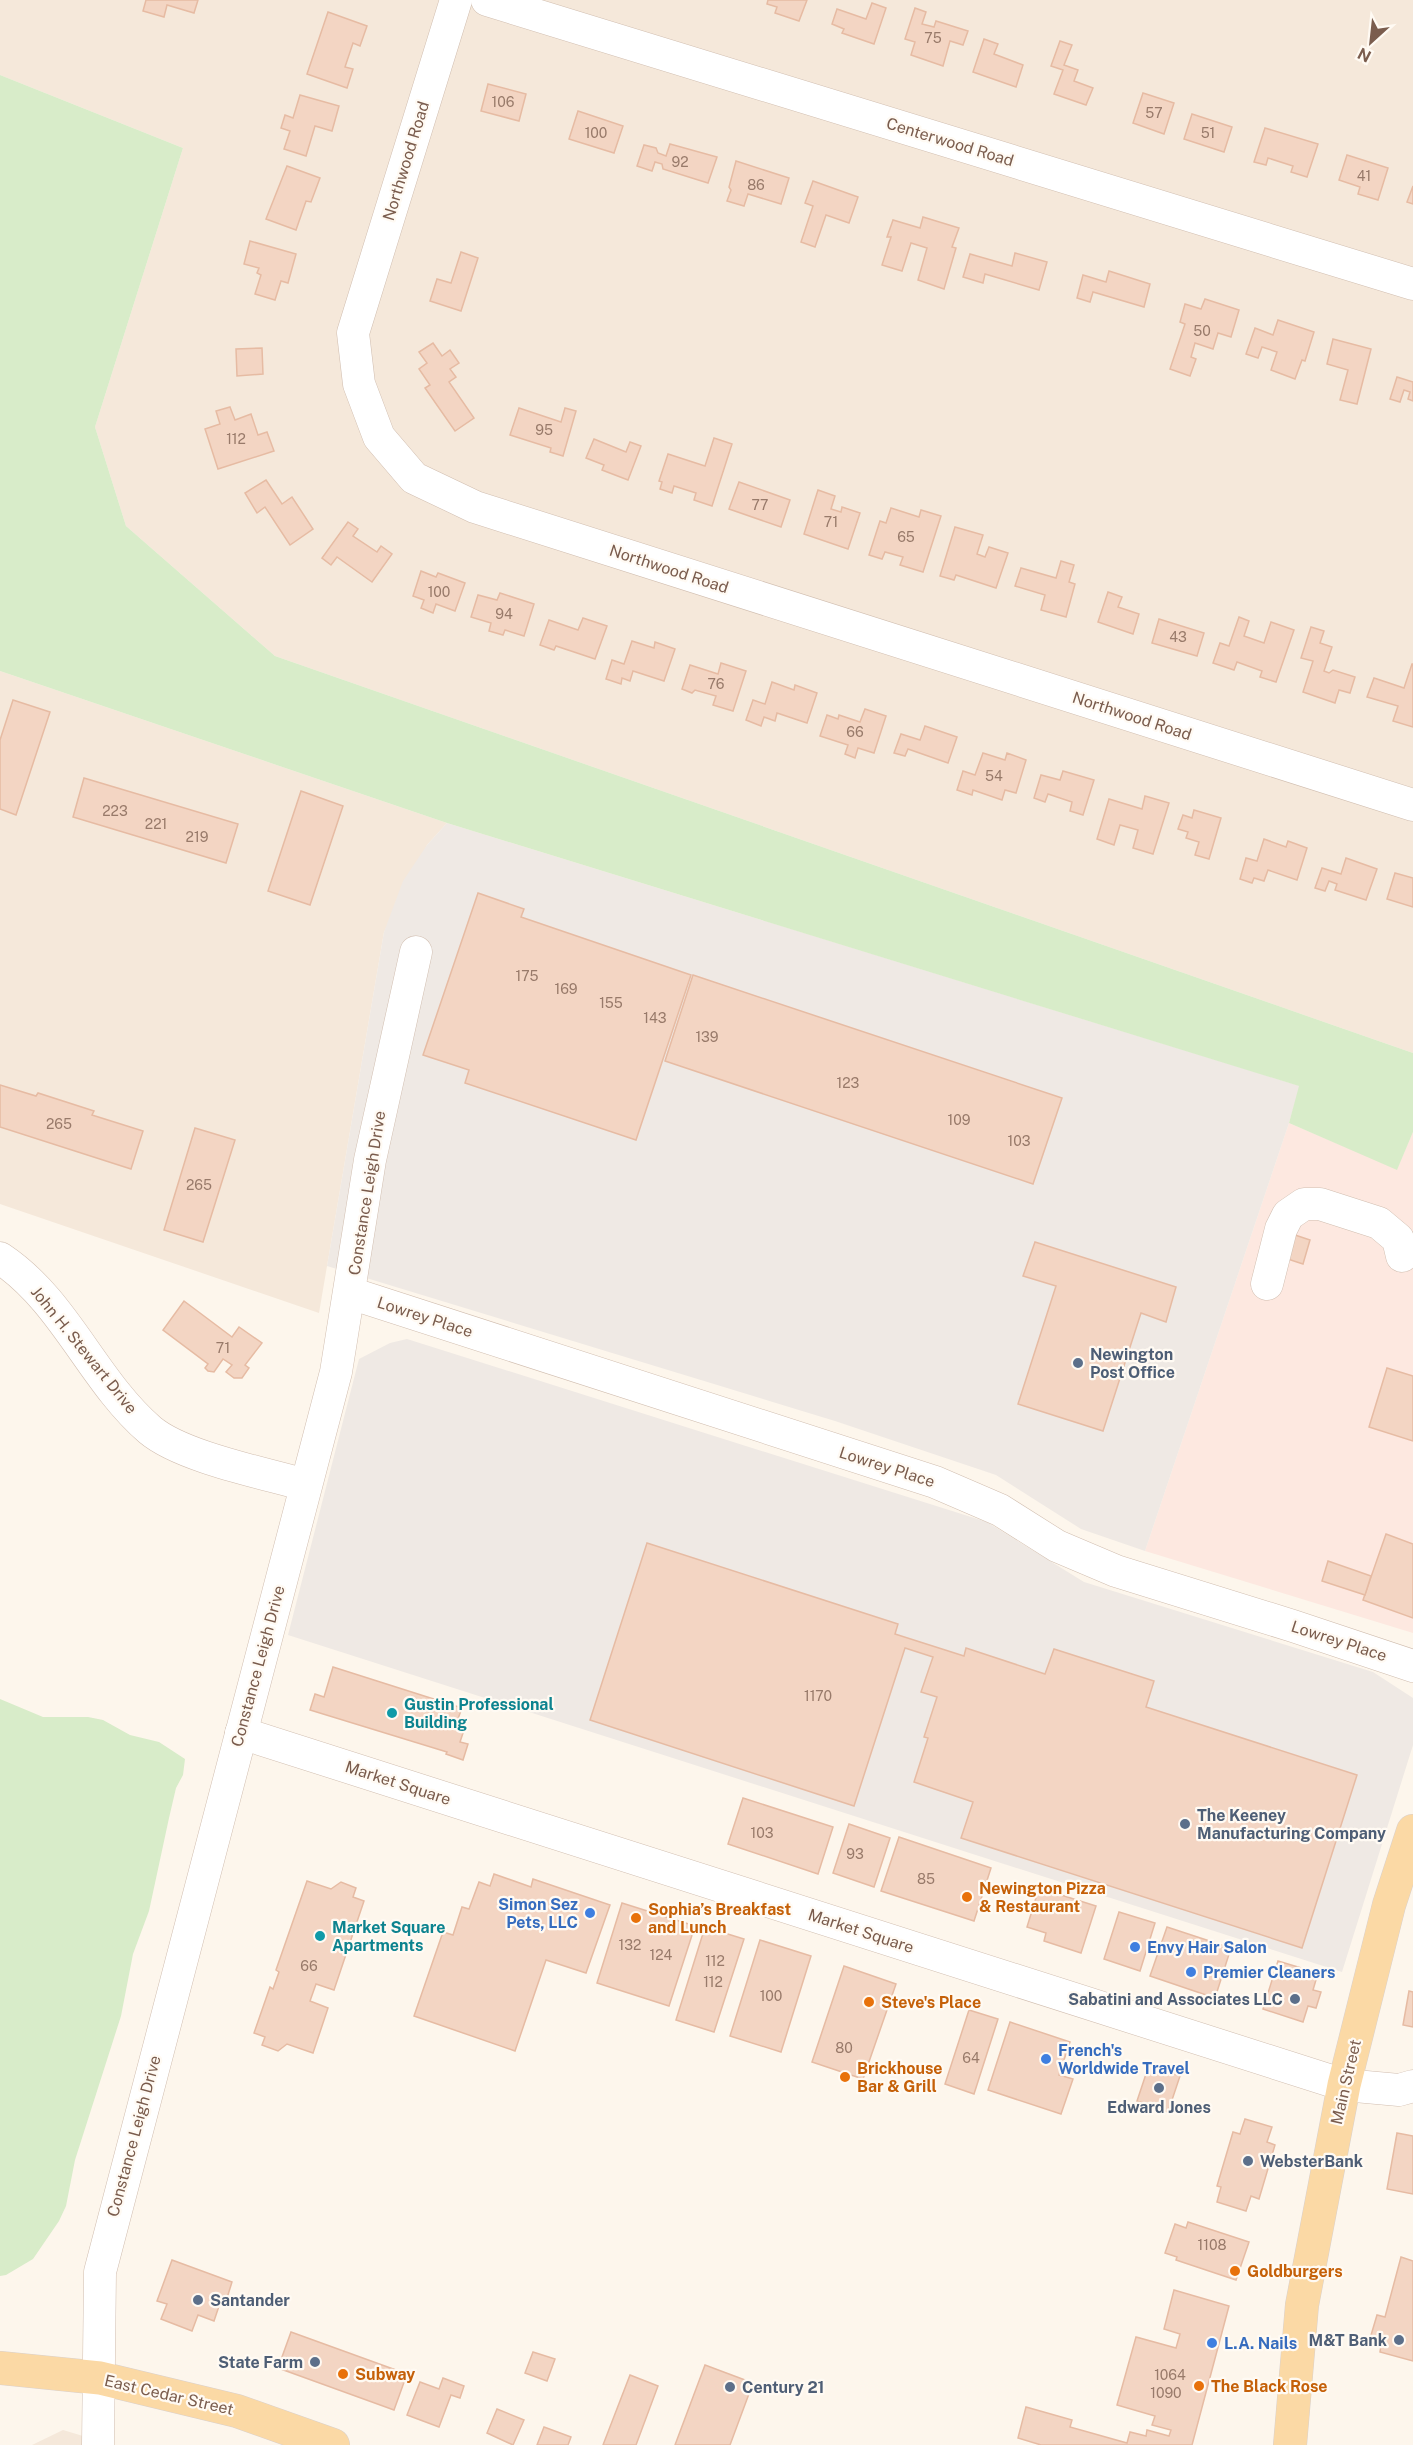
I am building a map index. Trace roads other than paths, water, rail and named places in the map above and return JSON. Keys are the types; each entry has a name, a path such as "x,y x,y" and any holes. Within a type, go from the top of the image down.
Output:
{"main road":[{"name":"Main Street","path":"1290,2445 1302,2305 1344,2085 1389,1905 1413,1831"},
{"name":"East Cedar Street","path":"0,2368 100,2378 237,2410 333,2445"}],"street":[{"name":"Northwood Road","path":"456,0 353,333 359,384 379,437 414,478 475,507 1413,805"},
{"name":"Centerwood Road","path":"487,0 1413,284"},
{"name":"Constance Leigh Drive","path":"98,2445 100,2272 336,1372 370,1160 416,952"},
{"path":"1267,1284 1281,1229 1288,1215 1304,1204 1320,1204 1379,1223 1388,1228 1398,1239 1402,1256"},
{"name":"John H. Stewart Drive","path":"0,1258 21,1272 54,1307 121,1399 151,1431 187,1451 305,1485"},
{"name":"Lowrey Place","path":"350,1293 935,1482 1000,1510 1057,1546 1116,1571 1413,1666"},
{"name":"Market Square","path":"241,1733 1344,2085 1399,2090 1413,2086"}],"place":[{"name":"Newington Post Office","path":"1078,1363"},
{"name":"Gustin Professional Building","path":"392,1713"},
{"name":"The Keeney Manufacturing Company","path":"1185,1824"},
{"name":"Newington Pizza & Restaurant","path":"967,1897"},
{"name":"Simon Sez Pets, LLC","path":"590,1913"},
{"name":"Sophia’s Breakfast and Lunch","path":"636,1918"},
{"name":"Market Square Apartments","path":"320,1936"},
{"name":"Envy Hair Salon","path":"1135,1947"},
{"name":"Premier Cleaners","path":"1191,1972"},
{"name":"Sabatini and Associates LLC","path":"1295,1999"},
{"name":"Steve's Place","path":"869,2002"},
{"name":"French's Worldwide Travel","path":"1046,2059"},
{"name":"Brickhouse Bar & Grill","path":"845,2077"},
{"name":"Edward Jones","path":"1159,2088"},
{"name":"WebsterBank","path":"1248,2161"},
{"name":"Goldburgers","path":"1235,2271"},
{"name":"Santander","path":"198,2300"},
{"name":"M&T Bank","path":"1399,2340"},
{"name":"L.A. Nails","path":"1212,2343"},
{"name":"State Farm","path":"315,2362"},
{"name":"Subway","path":"343,2374"},
{"name":"The Black Rose","path":"1199,2386"},
{"name":"Century 21","path":"730,2387"}]}
